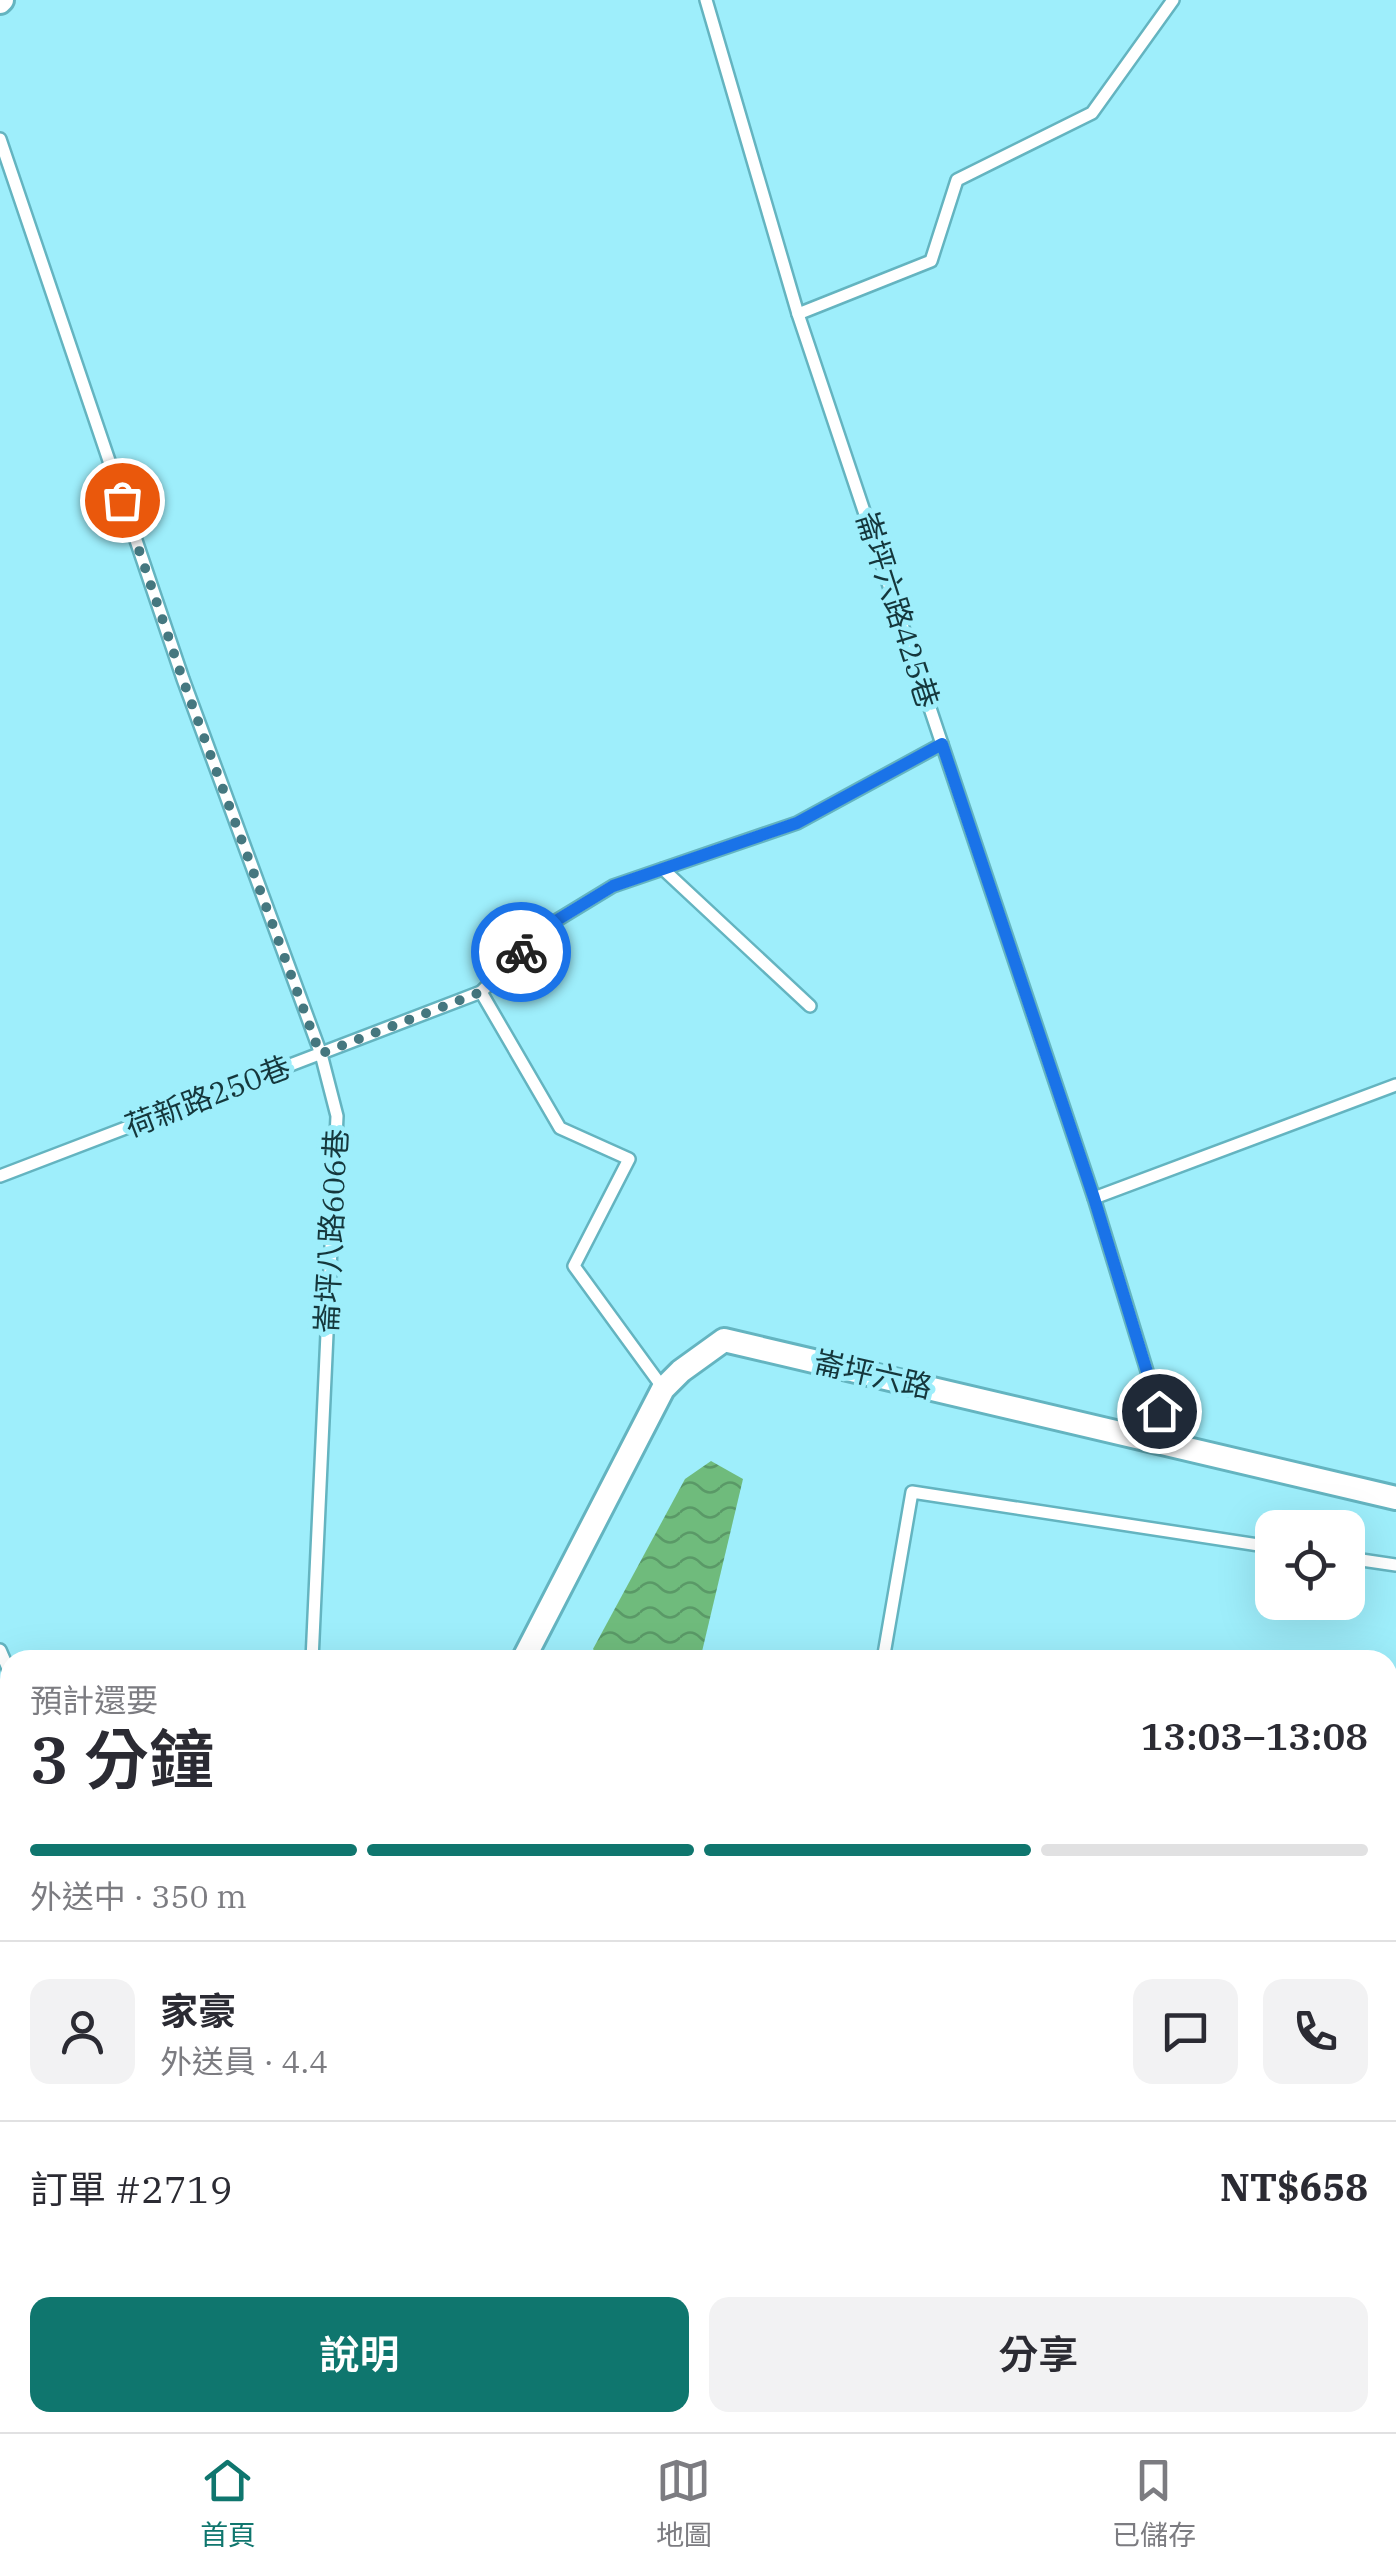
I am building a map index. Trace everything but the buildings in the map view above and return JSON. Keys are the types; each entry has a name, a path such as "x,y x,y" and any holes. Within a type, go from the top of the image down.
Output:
{"street":[{"name":"崙坪六路","path":"527,1650 664,1389 681,1371 724,1340 1396,1498"}],"lane":[{"name":"崙坪六路425巷","path":"706,0 798,314 1094,1198 1170,1446"},
{"path":"798,314 931,261 957,180 1092,113 1173,0"},
{"name":"崙坪八路606巷","path":"0,139 183,680 320,1054 337,1116 312,1650"},
{"name":"荷新路250巷","path":"0,1176 481,992 549,925 613,886 797,823 942,744"},
{"path":"664,868 810,1006"},
{"path":"481,992 560,1128 629,1159 574,1266 664,1389"},
{"path":"1094,1198 1396,1086"},
{"path":"885,1650 912,1492 1255,1543"},
{"path":"1365,1560 1396,1565"}],"water":[{"path":"711,1461 743,1479 702,1650 594,1650 593,1649 685,1479"}],"way so far":[{"path":"122,500 183,680 320,1054 481,992 521,952"}],"route":[{"path":"521,952 549,925 613,886 797,823 942,744 1094,1198 1159,1411"}]}
